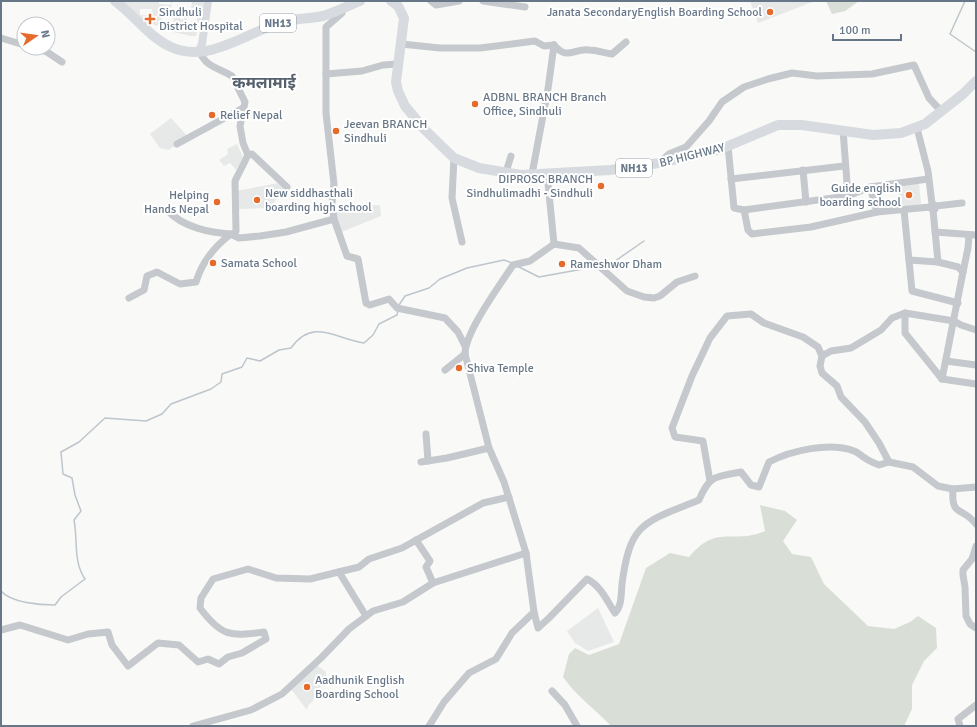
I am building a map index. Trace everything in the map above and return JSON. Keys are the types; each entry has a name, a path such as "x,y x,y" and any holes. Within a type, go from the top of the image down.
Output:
{"highway":[{"name":"NH13","path":"115,1 141,25 170,47 185,51 199,51 220,47 281,22 324,16 355,3"},
{"name":"BP HIGHWAY","path":"395,3 404,18 396,82 402,102 425,130 454,158 478,168 506,172 532,174 610,170 658,163 705,153 728,146 778,125 802,126 886,135 918,128 942,112 976,81"}],"main road":[{"path":"199,51 202,44 208,1"}],"street":[{"path":"431,1 436,5 459,1"},
{"path":"483,1 525,7"},
{"path":"355,3 349,9 336,16 326,27 326,114 334,184 332,204 334,219 344,251 347,256 358,259 366,303 370,305 389,299 397,308 445,318 458,332 465,346 465,354 489,448 500,471 526,553 534,612 538,628 587,579 595,583 600,588 615,613 619,609 623,580 632,538 642,526 656,517 699,500 704,487 712,478 741,472 752,486 759,487 769,462 779,457 811,448 831,448 855,451 866,459 879,465 888,462 913,467 938,486 953,489 976,488"},
{"path":"1,38 16,43"},
{"path":"401,44 440,48 480,48 535,41 544,46 554,45"},
{"path":"554,45 559,51 569,54 589,50 612,54 626,42"},
{"path":"532,174 548,89 554,45"},
{"path":"129,298 144,290 147,276 157,272 180,284 196,282 200,271 217,244 236,231 235,181 248,155 243,143 240,126 245,102 232,76 203,61 199,51"},
{"path":"53,56 62,62"},
{"path":"326,74 362,71 383,65 398,64"},
{"path":"658,163 669,154 686,147 709,121 722,102 744,87 792,73 817,76 872,74 914,65 929,98 942,112"},
{"path":"177,144 243,108"},
{"path":"918,128 933,207 938,262"},
{"path":"843,130 844,166 848,196"},
{"path":"728,146 734,208 744,210 848,196 870,187 928,179"},
{"path":"248,155 252,154 259,159 287,188"},
{"path":"506,172 511,156"},
{"path":"454,158 452,198 462,242"},
{"path":"731,179 844,166"},
{"path":"803,170 806,202"},
{"path":"547,173 554,244"},
{"path":"870,187 877,212"},
{"path":"744,210 748,230 752,234 811,227 877,212 962,203"},
{"path":"904,210 912,291 958,303"},
{"path":"168,211 174,218 196,227 239,238 286,232 334,219"},
{"path":"935,232 972,235 968,248 942,379"},
{"path":"465,346 479,318 513,265 530,260 554,244 579,248 627,291 644,297 654,298 660,296 676,282 695,276"},
{"path":"909,260 938,262 958,267 963,272"},
{"path":"710,481 703,441 675,437 672,428 692,376 710,338 727,316 751,314 764,323 802,337 818,347 822,356 820,366 822,373 837,386 841,397 865,422 879,443 888,462"},
{"path":"905,314 905,333 942,379 976,384"},
{"path":"822,356 831,351 851,348 881,330 892,318 905,314 954,320 961,325 976,330"},
{"path":"446,370 465,354"},
{"path":"946,361 976,365"},
{"path":"426,434 425,461 489,448"},
{"path":"953,489 953,506 967,515 976,524"},
{"path":"1,630 20,624 68,640 88,634 108,632 112,645 128,666 158,643 180,645 198,662 208,660 219,664 228,657 242,653 266,639 264,632 241,636 221,631 210,621 200,608 201,598 213,580 248,569 276,578 310,579 359,568 369,559 402,548 483,503 509,497"},
{"path":"416,540 430,561 426,567 433,583"},
{"path":"976,546 972,559 963,570 966,616 970,624 976,628"},
{"path":"193,726 251,710 282,694 321,658 349,629 373,611 404,602 433,583 526,553"},
{"path":"339,572 366,616"},
{"path":"429,726 444,702 470,672 496,659 512,633 534,612"},
{"path":"552,691 565,705 577,726"},
{"path":"960,726 958,719 976,705"}],"shaded area":[{"name":"Sindhuli District Hospital","path":"121,1 159,1 159,4 170,5 172,1 171,8 167,7 166,12 180,13 180,19 184,20 185,14 194,14 194,9 191,9 192,1 204,1 196,36 173,32 136,18","holes":["140,9 152,9 152,16 140,15","162,16 174,16 173,25 162,24","187,18 197,18 196,30 186,30"]},
{"name":"Janata SecondaryEnglish Boarding School","path":"750,1 815,1 758,23"},
{"path":"826,1 859,1 845,11 832,14"},
{"path":"171,118 189,138 168,150 160,148 150,134"},
{"path":"237,144 243,157 236,170 230,163 224,166 219,160 228,154 227,149"},
{"name":"New siddhasthali boarding high school","path":"278,183 286,190 268,208 237,209 236,191"},
{"name":"Guide english boarding school","path":"919,183 921,204 900,207 897,186"},
{"path":"380,205 381,216 339,233 334,207"},
{"path":"760,505 785,511 797,520 783,541 792,554 811,557 824,584 868,626 894,629 910,622 918,616 936,628 937,648 924,661 912,685 912,709 904,726 611,726 568,684 563,677 569,654 575,648 589,655 619,644 646,568 670,553 689,557 699,547 708,541 717,538 726,536 754,535 765,531"},
{"path":"598,608 614,642 588,651 575,643 567,631"},
{"name":"Aadhunik English Boarding School","path":"317,665 326,672 326,676 323,685 315,691 317,696 308,706 307,710 291,689"}],"waterway":[{"path":"965,1 950,34 976,52"},
{"path":"605,268 644,241"},
{"path":"399,305 405,296 429,288 440,279 467,268 504,260 512,263"},
{"path":"519,267 539,277 594,267 597,269"},
{"path":"1,591 19,601 34,604 55,605 61,597 85,579 81,572 77,558 74,520 81,511 75,495 72,478 63,474 61,452 79,442 105,418 146,421 162,414 171,404 211,389 221,382 222,374 242,367 247,358 260,361 279,350 291,348 299,339 308,334 325,332 364,343 373,335 379,324 397,315 398,311"}],"place":[{"name":"Janata SecondaryEnglish Boarding School","path":"770,12"},
{"name":"Sindhuli District Hospital","path":"150,19"},
{"name":"ADBNL BRANCH Branch Office, Sindhuli","path":"475,104"},
{"name":"Relief Nepal","path":"212,115"},
{"name":"Jeevan BRANCH Sindhuli","path":"336,131"},
{"name":"DIPROSC BRANCH Sindhulimadhi - Sindhuli","path":"601,186"},
{"name":"Guide english boarding school","path":"909,195"},
{"name":"New siddhasthali boarding high school","path":"257,200"},
{"name":"Helping Hands Nepal","path":"217,202"},
{"name":"Samata School","path":"213,263"},
{"name":"Rameshwor Dham","path":"562,264"},
{"name":"Shiva Temple","path":"459,368"},
{"name":"Aadhunik English Boarding School","path":"307,687"}],"district":[{"name":"कमलामाई","path":"264,82"}]}
